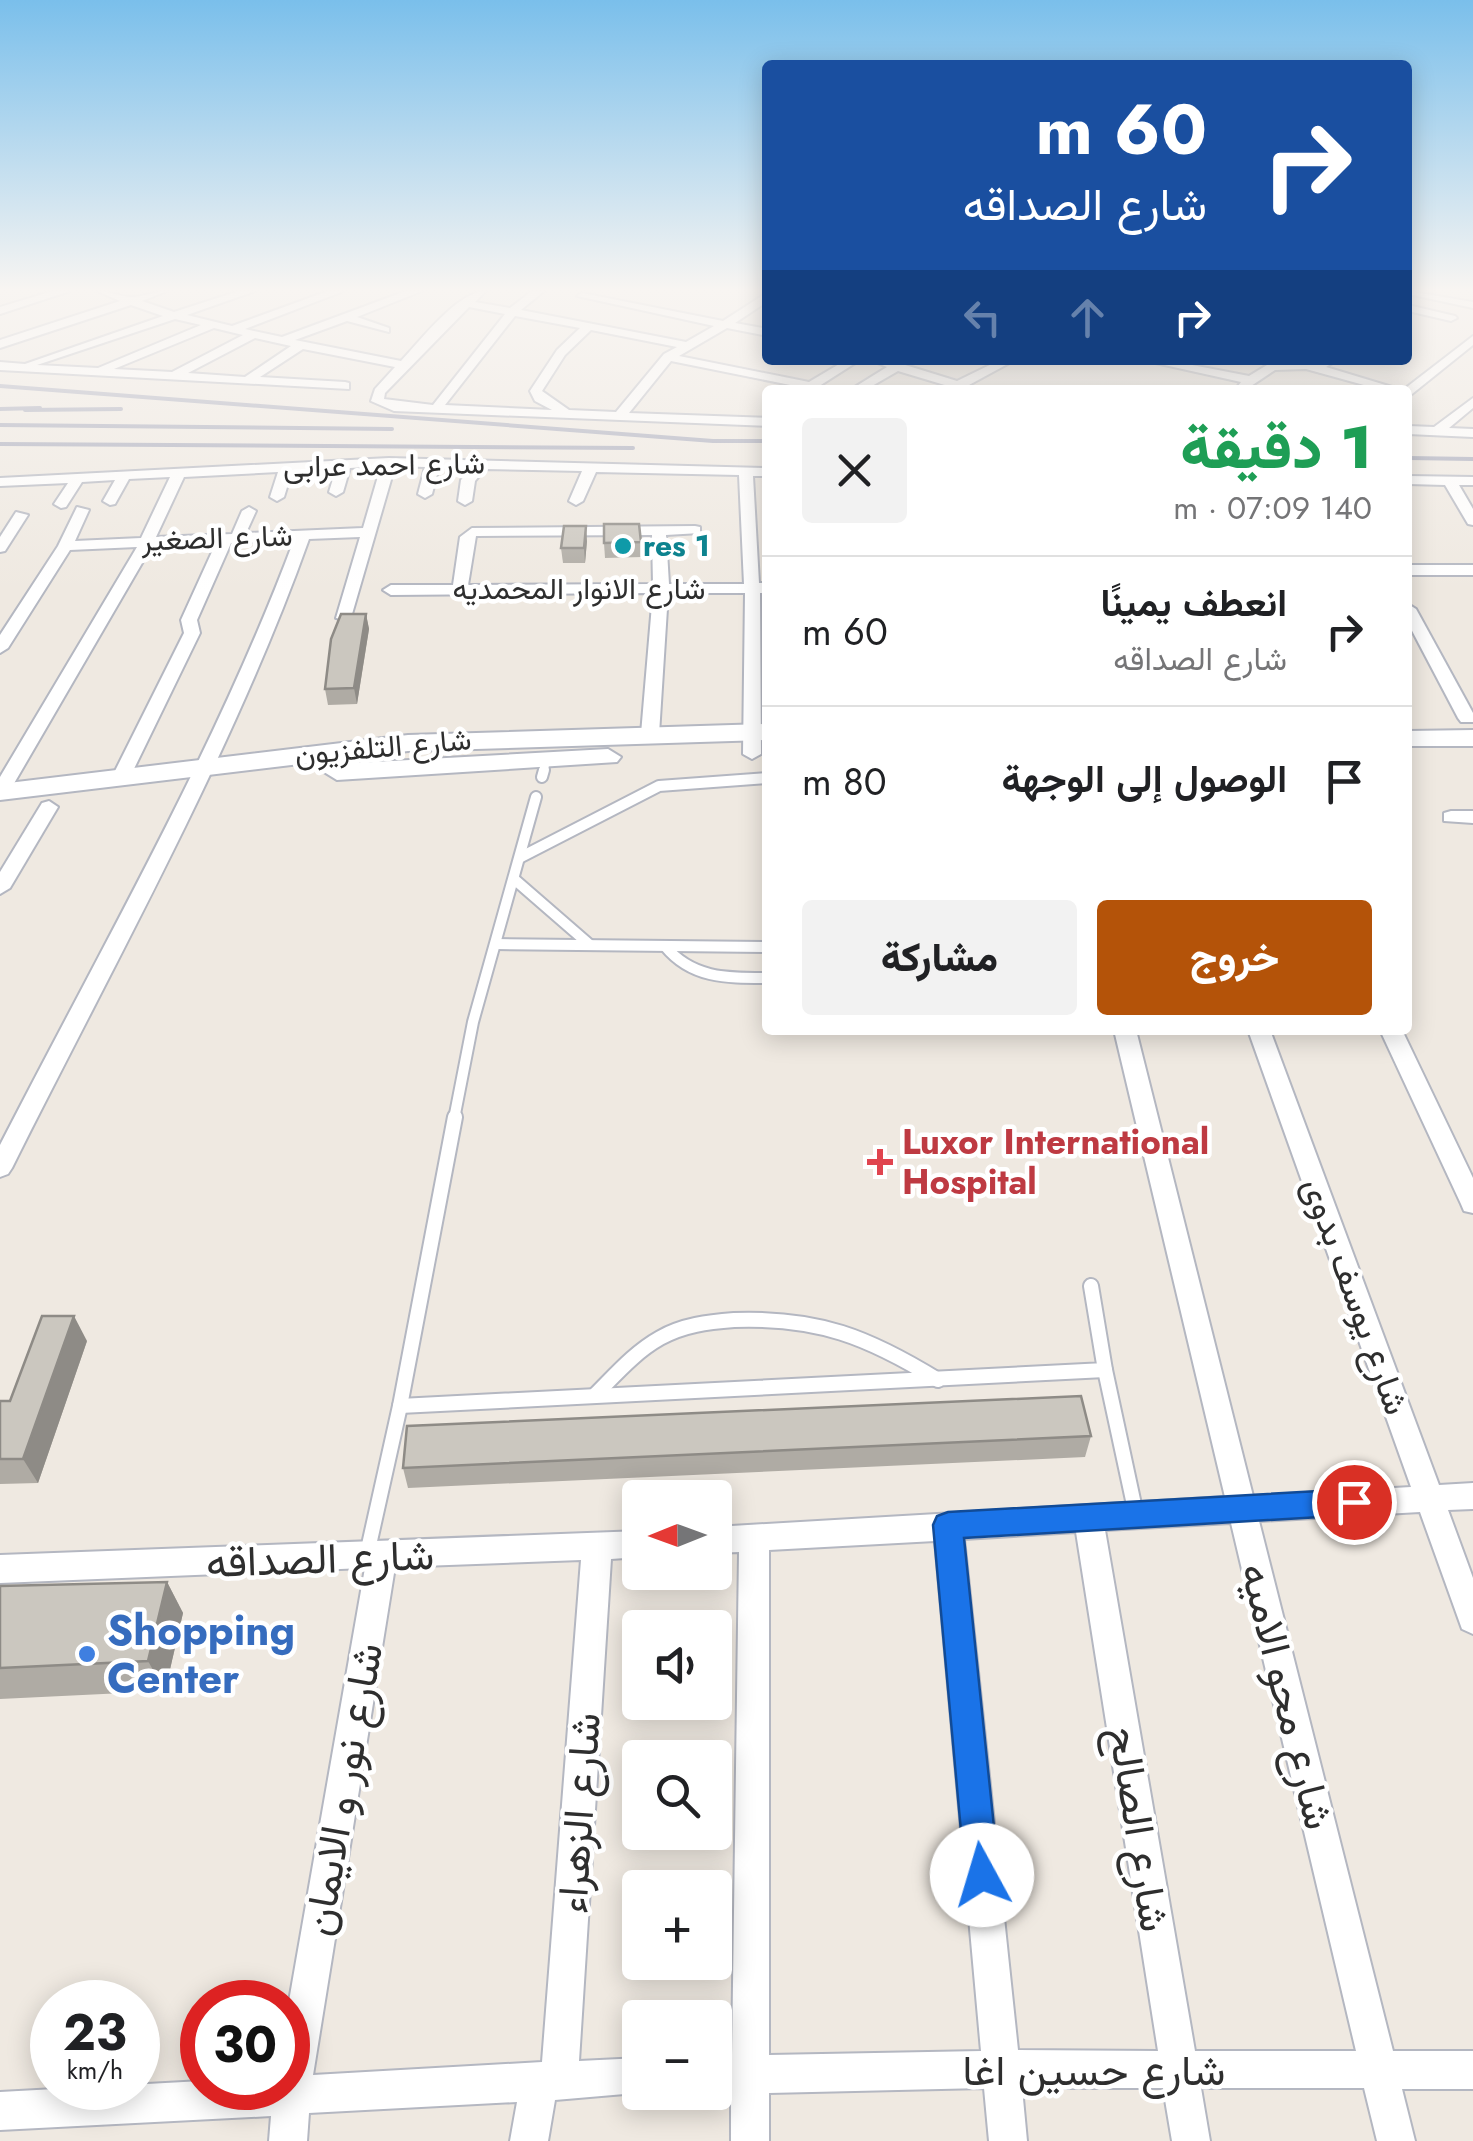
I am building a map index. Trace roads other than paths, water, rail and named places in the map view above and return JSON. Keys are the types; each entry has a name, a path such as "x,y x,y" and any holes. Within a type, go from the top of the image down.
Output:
{"main road":[{"path":"1412,718 1471,724"},
{"path":"1412,738 1471,724"},
{"name":"شارع التلفزيون","path":"547,757 650,734 760,743"},
{"name":"شارع التلفزيون","path":"0,813 197,778 760,743"},
{"name":"شارع التلفزيون","path":"0,792 121,777 151,784"}],"street":[{"path":"380,391 378,401 394,406 760,422"},
{"path":"436,409 450,391"},
{"path":"536,391 538,398 569,412"},
{"path":"621,414 640,391"},
{"path":"1439,430 1473,402"},
{"path":"1412,430 1473,433"},
{"path":"344,618 389,462"},
{"name":"شارع احمد عرابى","path":"0,482 389,462 762,472"},
{"path":"425,494 434,462"},
{"path":"336,492 345,463"},
{"path":"465,500 468,480 483,463"},
{"path":"278,497 287,465"},
{"path":"576,500 590,467"},
{"path":"0,792 148,541 180,471"},
{"path":"746,472 749,534 760,588 760,743"},
{"path":"110,500 126,474"},
{"path":"60,504 78,478"},
{"path":"0,548 34,480"},
{"path":"1412,480 1473,481"},
{"path":"1448,480 1473,521"},
{"path":"0,648 65,546 82,510"},
{"path":"121,777 192,633 190,620 249,511"},
{"path":"650,734 661,587 658,530"},
{"path":"460,589 467,537 472,532 695,530"},
{"name":"شارع الصغير","path":"65,546 369,532"},
{"path":"749,534 762,534"},
{"path":"0,1168 197,778 278,601 303,535"},
{"path":"1412,570 1473,570"},
{"name":"شارع الانوار المحمديه","path":"390,590 760,588"},
{"path":"1412,616 1471,724"},
{"path":"0,888 49,807"},
{"path":"1451,817 1473,817"},
{"name":"شارع محو الاميه","path":"1126,1035 1396,2141"},
{"name":"شارع يوسف بدوى","path":"1261,1035 1473,1619"},
{"path":"1394,1035 1473,1204"},
{"path":"732,1539 1473,1496"},
{"name":"شارع الصالح","path":"1088,1517 1191,2141"},
{"path":"948,1525 1008,2141"},
{"path":"750,2141 732,2074 754,1537"},
{"name":"شارع الصداقه","path":"0,1570 622,1545"},
{"name":"شارع الزهراء","path":"529,2141 549,2080 597,1547"},
{"name":"شارع نور و الايمان","path":"308,1980 374,1557"},
{"name":"شارع حسين اغا","path":"732,2074 1473,2070"},
{"path":"310,2093 622,2078"},
{"path":"0,2111 180,2100"},
{"name":"شارع نور و الايمان","path":"288,2141 289,2110"}],"lane":[{"path":"521,857 659,786 762,778"},
{"path":"374,1557 473,1022 536,797"},
{"path":"514,879 590,945"},
{"path":"496,944 762,948"},
{"path":"665,946 674,960 693,972 716,978 762,978"},
{"path":"1091,1286 1104,1370 1136,1514"},
{"path":"596,1394 664,1335 695,1323 781,1318 828,1324 865,1337 938,1380"},
{"path":"400,1406 1104,1370"}],"railway":[{"path":"64,391 713,441 762,441"},
{"path":"0,409 40,408"},
{"path":"25,410 121,409"},
{"path":"0,425 392,429"},
{"path":"0,444 633,448"},
{"path":"1412,458 1473,459"}],"place":[{"name":"res 1","path":"623,546"},
{"name":"Luxor International Hospital","path":"880,1162"},
{"name":"Shopping Center","path":"87,1654"}]}
